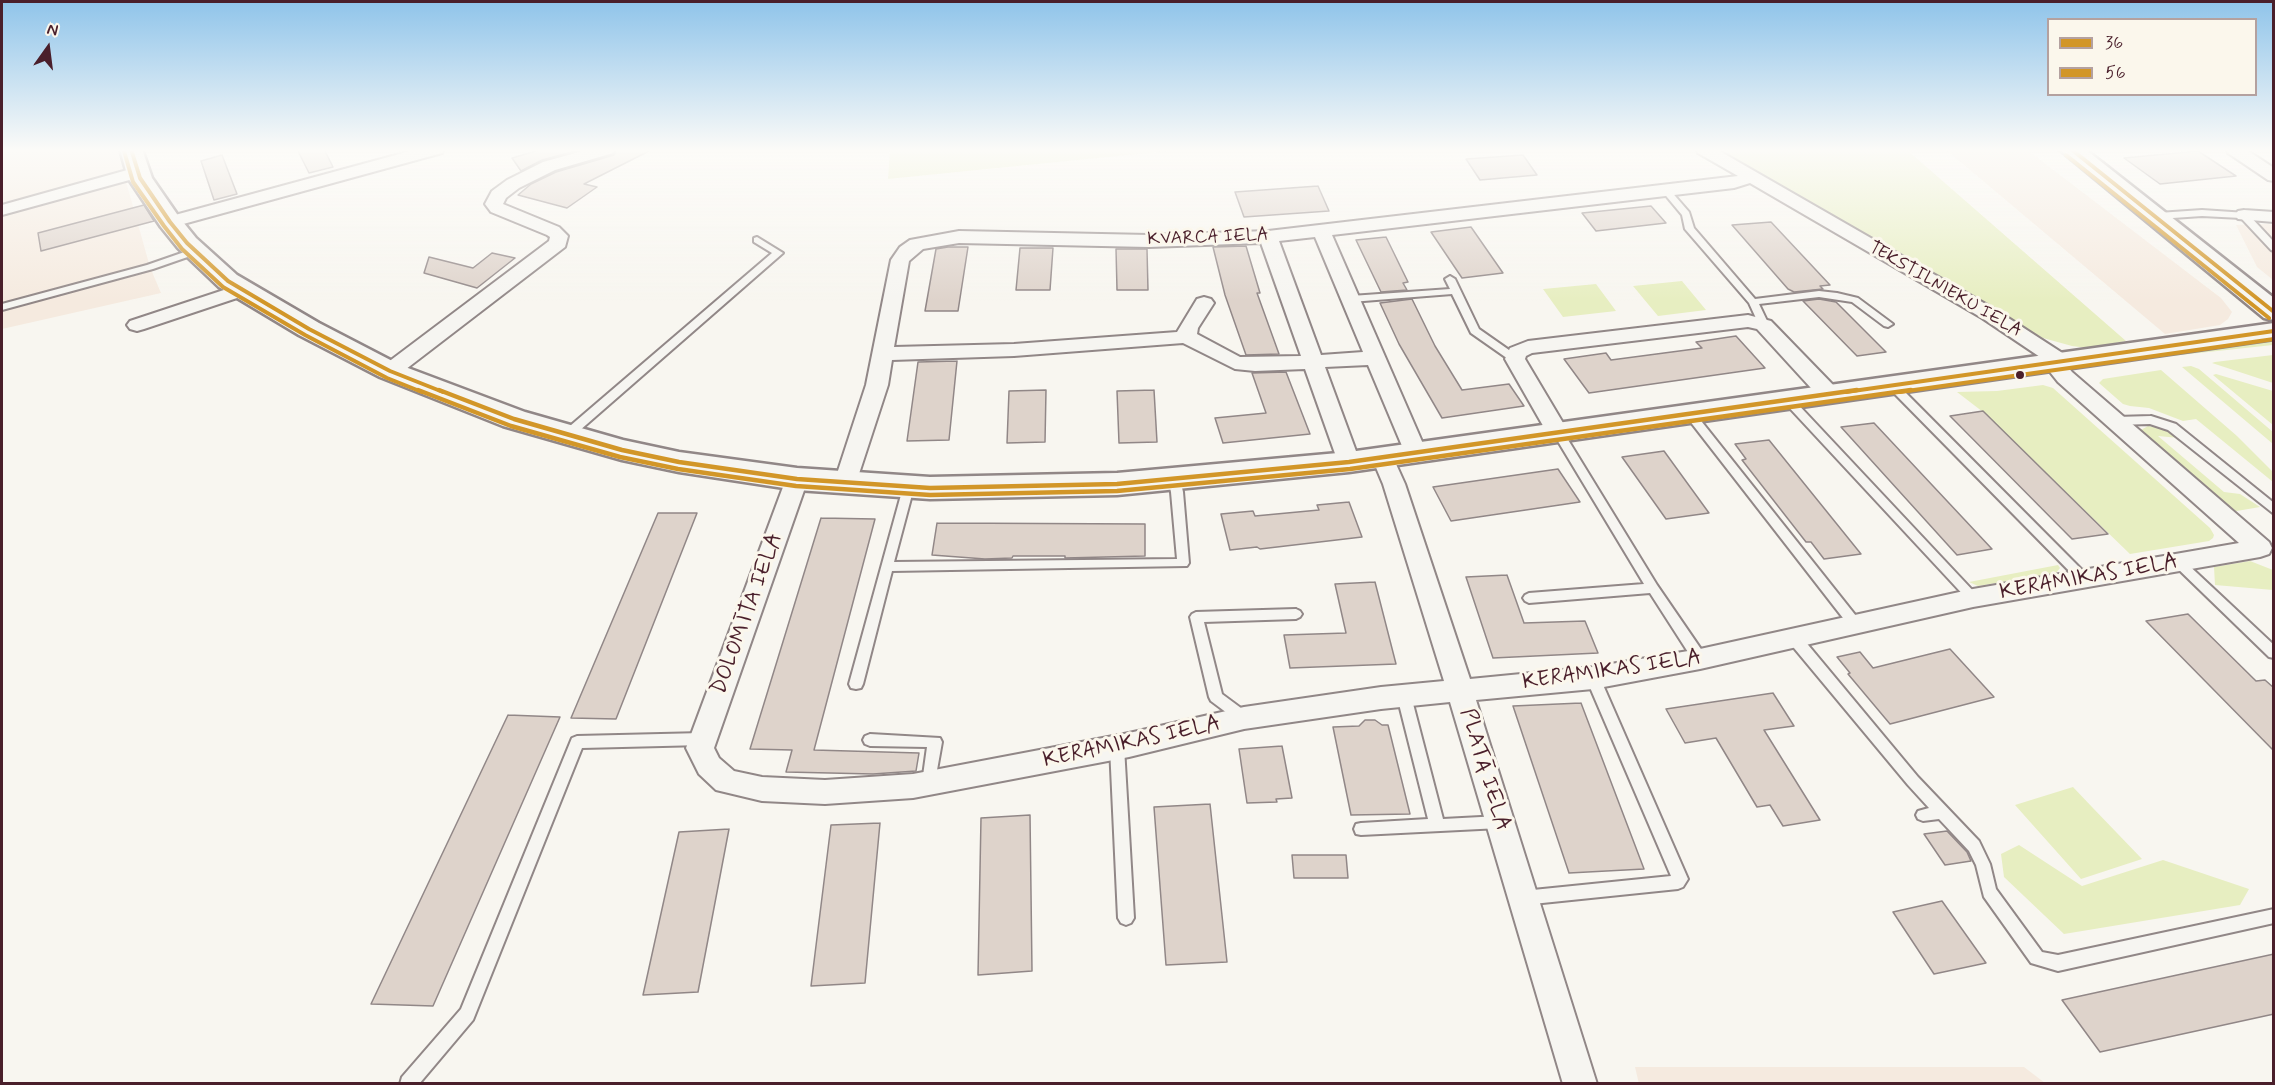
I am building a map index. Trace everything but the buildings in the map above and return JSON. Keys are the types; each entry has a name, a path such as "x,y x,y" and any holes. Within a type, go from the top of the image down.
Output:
{"main road":[{"path":"155,200 170,222 196,251 228,281 242,290 309,329 390,371 504,416 567,435 679,462 797,479 908,487 1118,484 1350,462 2274,331"},
{"path":"2137,200 2274,312"}],"street":[{"path":"2,210 30,200"},
{"path":"170,222 251,200"},
{"path":"390,371 558,243 559,236 553,231 497,208 494,204 496,200"},
{"name":"KVARCA IELA","path":"845,483 873,401 884,354 900,260 917,244 960,237 1149,241 1268,237 1594,200"},
{"name":"TEKSTILNIEKU IELA","path":"1789,200 1989,314 2056,362"},
{"path":"2244,215 2274,217"},
{"path":"1322,232 1416,453"},
{"path":"1268,237 1350,462"},
{"path":"137,325 242,290"},
{"path":"1185,337 1204,303"},
{"path":"1558,433 1515,359 1517,352 1528,347 1748,321 1764,325 1828,394"},
{"path":"884,354 1014,350 1185,337 1235,363 1255,365 1376,358"},
{"name":"KERAMIKAS IELA","path":"2056,362 2066,377 2269,550"},
{"name":"PLATĀ IELA","path":"1383,458 1394,484 1460,690 1580,1083"},
{"name":"DOLOMĪTA IELA","path":"702,744 797,479"},
{"name":"KERAMIKAS IELA","path":"702,744 709,766 726,781 762,789 825,792 929,783 1117,747 1244,718 1404,696 1593,678 1700,658 1974,598 2178,562 2269,550"}],"lane":[{"path":"1674,200 1686,213 1690,229 1753,303 1764,325"},
{"path":"2158,216 2202,213 2244,215 2271,244"},
{"path":"567,435 778,253 757,240"},
{"path":"2,307 150,267 196,251"},
{"path":"1450,279 1475,331 1515,359"},
{"path":"1351,299 1456,291"},
{"path":"1753,303 1819,294 1837,296 1855,300 1888,324"},
{"path":"1892,385 2084,579"},
{"path":"1788,400 1974,598"},
{"path":"1690,414 1855,624"},
{"path":"2116,421 2151,420 2172,427 2274,510"},
{"path":"1558,433 1653,588 1700,658"},
{"path":"888,567 1183,563 1178,492 1174,479"},
{"path":"856,684 908,487"},
{"path":"2178,562 2274,653"},
{"path":"1529,598 1653,588"},
{"path":"1244,718 1216,697 1196,617 1296,615"},
{"path":"1794,638 1941,812 1974,846 1983,864 1989,892 2037,958 2058,963 2274,916"},
{"path":"1523,898 1678,882 1680,879 1593,678"},
{"path":"1404,696 1437,825"},
{"path":"870,740 935,742 929,783"},
{"path":"408,1083 466,1014 577,742 702,744"},
{"path":"1117,747 1126,918"},
{"path":"1923,815 1941,812"},
{"path":"1361,829 1500,822"}],"shaded area":[{"path":"2,200 131,200 150,267 161,293 2,329"},
{"path":"2005,200 2092,200 2221,298 2232,312 2228,319 2220,325 2165,334"},
{"path":"2236,225 2273,225 2273,280 2257,267"},
{"path":"1635,1067 2024,1067 2045,1083 1639,1084"}],"green space":[{"path":"1800,200 1964,200 2126,341 2088,348 2043,338"},
{"path":"1682,281 1706,310 1658,316 1633,286"},
{"path":"1596,284 1616,311 1563,317 1543,289"},
{"path":"2273,340 2273,345 2171,356 2168,354"},
{"path":"2273,355 2273,383 2212,363 2215,362"},
{"path":"2191,366 2199,369 2273,432 2273,444 2182,367"},
{"path":"2161,370 2237,436 2273,472 2273,482 2196,419 2183,421 2149,408 2123,404 2099,383 2103,379"},
{"path":"2213,375 2273,391 2273,425"},
{"path":"2043,385 2053,388 2210,528 2214,535 2213,538 2209,541 2130,554 1983,412 1957,392 1997,391"},
{"path":"2062,385 2209,515 2202,512 2062,388"},
{"path":"2148,426 2161,428 2179,438 2158,436 2224,492 2240,494 2260,507 2231,512 2142,434 2141,430"},
{"path":"2250,561 2273,570 2273,590 2215,585 2214,567"},
{"path":"2058,565 2060,568 2056,573 1978,586 1969,582"},
{"path":"2073,787 2142,859 2081,879 2015,805"},
{"path":"2019,845 2082,886 2163,860 2249,889 2240,905 2064,934 2004,877 2001,854"}],"transit line":[{"name":"56","path":"145,200 182,249 223,287 305,335 387,378 511,426 620,457 678,469 796,486 930,495 1117,491 1350,469 2274,339"},
{"name":"36","path":"155,200 187,243 228,281 309,329 390,371 514,419 622,450 679,462 797,479 930,488 1117,484 1349,462 2274,331"},
{"name":"56","path":"2122,200 2269,318"},
{"name":"36","path":"2134,200 2274,312"}]}
